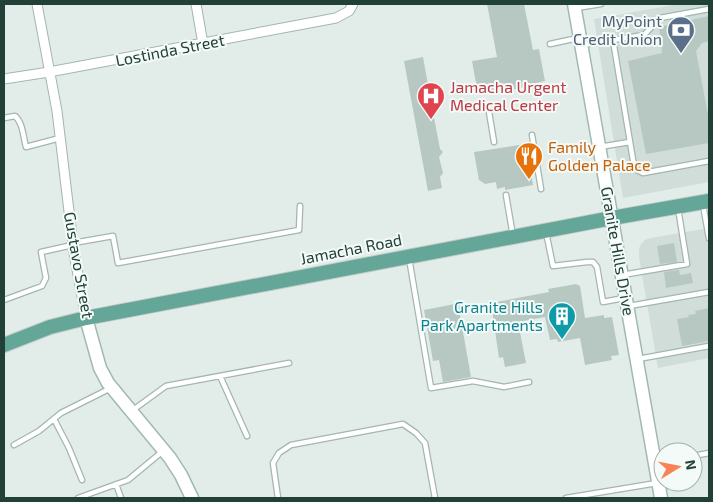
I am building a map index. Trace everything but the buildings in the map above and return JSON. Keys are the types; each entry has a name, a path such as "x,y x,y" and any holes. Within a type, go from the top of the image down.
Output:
{"main road":[{"name":"Jamacha Road","path":"4,345 50,327 86,318 513,236 706,202"}],"street":[{"name":"Gustavo Street","path":"37,4 57,111 73,243 86,318 100,368 112,388 170,458 192,498"},
{"path":"196,4 203,44"},
{"name":"Lostinda Street","path":"4,80 336,18 349,11 352,4"},
{"name":"Granite Hills Drive","path":"575,6 637,359 655,442"}],"lane":[{"path":"575,6 601,4"},
{"path":"550,44 613,40 644,35 660,18 709,9"},
{"path":"613,40 635,168 643,173 709,161"},
{"path":"489,112 494,142"},
{"path":"4,118 15,116 19,120 26,147 60,138"},
{"path":"532,135 541,189"},
{"path":"599,147 630,142"},
{"path":"506,195 513,236"},
{"path":"706,202 709,238"},
{"path":"4,300 42,286 46,278 41,252 68,246 73,243 112,236 118,263 299,230 300,206"},
{"path":"622,275 687,264 677,207"},
{"path":"546,230 553,266 593,262 597,267 603,302 627,302 709,292"},
{"path":"409,256 431,388 472,381 504,387 529,382"},
{"path":"637,359 709,346"},
{"path":"132,411 166,386 289,363"},
{"path":"220,376 247,436"},
{"path":"14,445 39,431 62,413 112,388"},
{"path":"54,419 69,448 82,480"},
{"path":"278,498 273,463 279,453 291,445 403,424 416,433 424,443 435,498"},
{"path":"78,498 128,480 164,450"},
{"path":"566,498 653,483"},
{"path":"116,484 121,498"}],"shaded area":[{"path":"679,4 709,4 709,182 623,198 594,19"},
{"path":"709,228 709,358 658,368 639,248 645,240 651,238"}],"place":[{"name":"MyPoint Credit Union","path":"681,54"},
{"name":"Jamacha Urgent Medical Center","path":"431,120"},
{"name":"Family Golden Palace","path":"529,180"},
{"name":"Granite Hills Park Apartments","path":"562,340"}]}
